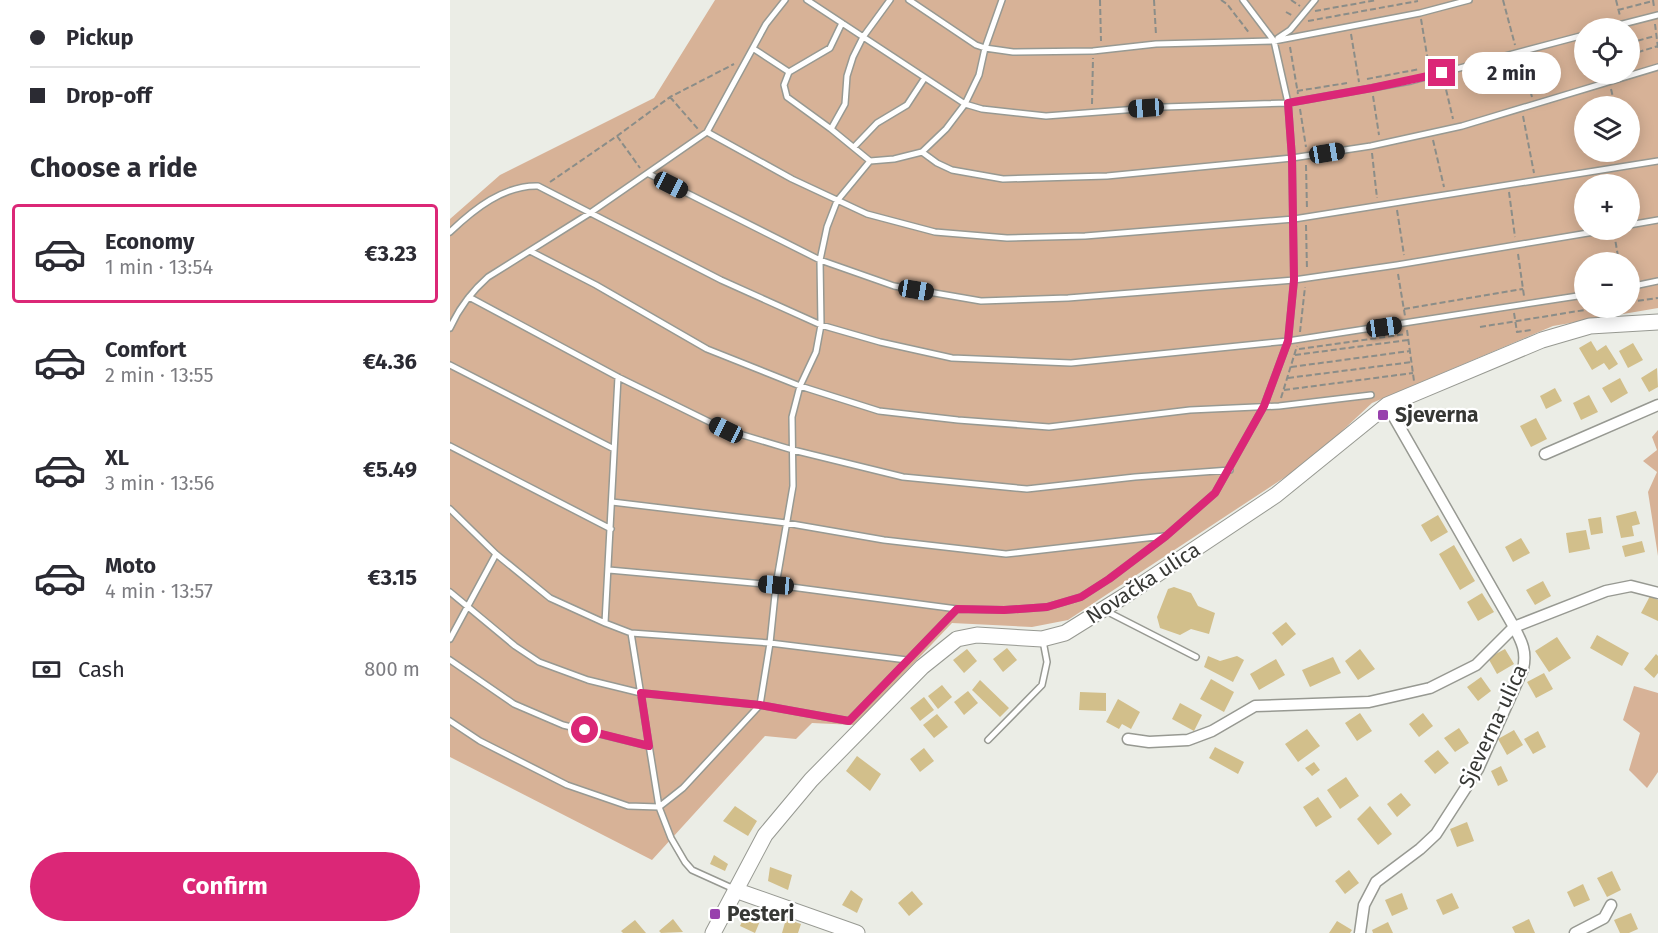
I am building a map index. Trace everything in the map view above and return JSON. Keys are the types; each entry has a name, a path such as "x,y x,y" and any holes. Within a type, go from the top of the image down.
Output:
{"street":[{"name":"Novačka ulica","path":"713,933 765,835 811,780 922,667 957,639 977,635 1042,639 1065,633 1276,495 1387,405 1542,340 1590,327 1658,322"},
{"name":"Sjeverna ulica","path":"1360,933 1364,906 1376,882 1414,854 1436,834 1478,769 1523,669 1526,657 1524,646 1514,627 1387,405"},
{"path":"1545,454 1658,405"},
{"name":"Sjeverna ulica","path":"1128,739 1149,742 1188,740 1212,731 1255,706 1369,702 1430,688 1476,666 1514,627 1606,591 1631,586 1658,593"},
{"path":"735,890 857,933"},
{"path":"1575,933 1604,918 1611,905"}],"lane":[{"path":"450,328 461,306 488,277 648,175 705,133 766,24 785,0"},
{"path":"807,0 964,104 982,109 1046,116 1164,107 1288,103 1430,76 1574,38"},
{"path":"831,129 845,104 850,66 863,37 890,0"},
{"path":"909,0 976,45 1013,52 1093,51 1156,44 1274,41 1420,13 1469,0"},
{"path":"450,721 480,741 567,785 628,806 659,807 684,788 760,705 776,585 793,486 792,417 800,386 816,352 821,325 820,260 827,227 837,201 870,161 894,159 922,152 946,129 964,104 979,75 985,48 1002,0"},
{"path":"609,570 776,585 957,609 1004,610 1047,607 1081,597 1109,579 1166,536 1215,493 1264,406 1286,344 1294,280 1292,158 1288,103 1274,41 1243,0"},
{"path":"1274,41 1290,30 1315,0"},
{"path":"1640,20 1658,15"},
{"path":"842,23 830,48 789,72 784,85 787,97 870,161"},
{"path":"754,49 789,72"},
{"path":"1640,73 1658,67"},
{"path":"854,147 877,123 907,105 924,79"},
{"path":"922,152 938,164 952,170 1003,179 1107,176 1292,158 1371,146 1432,133 1603,84"},
{"path":"705,133 792,179 867,214 935,232 1006,238 1085,236 1294,219 1658,161"},
{"path":"648,175 820,260 894,286 981,301 1068,298 1294,280 1574,235"},
{"path":"450,232 490,199 524,186 541,188 721,280 821,325 880,342 952,358 1071,363 1286,344 1574,297"},
{"path":"1640,223 1658,220"},
{"path":"530,251 596,285 708,349 800,386 879,411 1049,427 1190,410 1279,406 1371,395"},
{"path":"1640,285 1658,281"},
{"path":"469,297 618,377 726,430 793,450 903,477 1028,489 1135,477 1230,470"},
{"path":"450,365 615,449"},
{"path":"605,622 618,377"},
{"path":"450,446 611,529"},
{"path":"612,502 786,523 884,540 1006,554 1166,536"},
{"path":"450,509 496,554 550,598 630,633 770,643 907,660"},
{"path":"450,639 496,554"},
{"path":"450,592 514,646 539,662 588,680 641,693 760,705 849,721 957,609"},
{"path":"1103,610 1196,657"},
{"path":"630,633 659,807 671,838 692,870 735,890"},
{"path":"988,740 1042,685 1047,662 1042,639"},
{"path":"450,660 514,704 563,725 649,746"}],"path":[{"path":"1100,0 1102,50"},
{"path":"1154,0 1156,44"},
{"path":"1221,0 1227,4 1256,41"},
{"path":"1227,4 1230,0"},
{"path":"1292,0 1309,13 1377,0"},
{"path":"1353,0 1354,4"},
{"path":"1286,12 1301,22 1417,0"},
{"path":"1503,0 1534,105"},
{"path":"1616,0 1620,18"},
{"path":"1618,10 1653,1"},
{"path":"1420,13 1430,76"},
{"path":"1350,26 1360,90"},
{"path":"1640,40 1656,35"},
{"path":"1640,52 1658,46"},
{"path":"1092,112 1093,51"},
{"path":"541,188 670,97 750,56"},
{"path":"1359,81 1429,67"},
{"path":"1442,73 1455,127"},
{"path":"1297,92 1349,83"},
{"path":"1372,88 1381,144"},
{"path":"670,97 705,133"},
{"path":"1521,109 1536,181"},
{"path":"1432,133 1446,196"},
{"path":"617,136 648,175"},
{"path":"1371,146 1378,207"},
{"path":"1396,204 1405,264"},
{"path":"1404,309 1523,289"},
{"path":"1640,300 1658,298"},
{"path":"1513,307 1518,332 1534,330"},
{"path":"1480,327 1574,312"},
{"path":"1286,344 1297,349 1408,334"},
{"path":"1295,355 1408,340"},
{"path":"1291,367 1410,351"},
{"path":"1288,378 1412,362"},
{"path":"1284,390 1413,373"}],"shaded area":[{"path":"715,0 1658,0 1658,308 1640,311 1640,252 1574,252 1574,318 1600,318 1553,326 1372,403 1311,460 1068,620 1032,627 952,623 855,725 812,723 796,739 765,736 652,860 450,757 450,219 500,175 654,98"},
{"path":"1658,430 1658,556 1648,492 1657,472 1643,461 1657,450 1652,437"},
{"path":"1634,686 1658,693 1658,772 1647,788 1629,770 1640,733 1623,720"}],"building":[{"path":"1591,341 1597,351 1606,345 1618,364 1609,370 1604,363 1592,370 1579,348"},
{"path":"1633,343 1643,360 1628,368 1619,351"},
{"path":"1657,368 1658,387 1649,392 1641,378"},
{"path":"1620,378 1628,393 1611,403 1602,388"},
{"path":"1555,388 1562,401 1546,409 1540,396"},
{"path":"1589,395 1598,412 1581,420 1573,403"},
{"path":"1536,418 1547,439 1531,447 1520,426"},
{"path":"1636,511 1640,524 1632,526 1634,536 1621,538 1616,516"},
{"path":"1438,515 1448,532 1431,542 1421,525"},
{"path":"1601,517 1603,533 1591,535 1588,519"},
{"path":"1586,530 1590,549 1569,553 1566,533"},
{"path":"1521,538 1530,553 1513,562 1505,547"},
{"path":"1642,541 1645,552 1625,557 1622,546"},
{"path":"1454,545 1475,581 1460,590 1439,554"},
{"path":"1543,581 1551,596 1535,605 1526,590"},
{"path":"1174,587 1191,593 1198,606 1215,613 1209,634 1191,629 1180,635 1160,628 1157,617 1168,589"},
{"path":"1482,593 1494,612 1478,621 1467,602"},
{"path":"1650,596 1658,600 1658,621 1641,613"},
{"path":"1286,622 1296,634 1282,646 1272,633"},
{"path":"1597,635 1629,653 1622,666 1590,648"},
{"path":"1557,637 1571,658 1549,672 1535,651"},
{"path":"1007,648 1017,660 1003,672 993,659"},
{"path":"967,649 977,661 964,673 953,660"},
{"path":"1360,649 1375,669 1358,680 1345,661"},
{"path":"1505,649 1514,664 1497,674 1488,658"},
{"path":"1656,654 1658,673 1654,678 1644,669"},
{"path":"1208,656 1220,661 1237,656 1244,660 1233,682 1204,667"},
{"path":"1333,657 1341,673 1310,687 1302,670"},
{"path":"1276,659 1285,675 1259,690 1250,674"},
{"path":"1544,673 1553,689 1536,698 1527,682"},
{"path":"1481,677 1491,691 1478,701 1467,687"},
{"path":"1211,679 1234,692 1224,712 1200,699"},
{"path":"980,680 1009,708 1000,717 972,690"},
{"path":"942,685 952,697 938,709 928,696"},
{"path":"968,691 978,703 964,715 954,702"},
{"path":"1080,692 1106,693 1106,711 1079,710"},
{"path":"924,697 934,710 920,721 910,708"},
{"path":"1118,699 1140,712 1131,729 1122,724 1119,729 1106,722"},
{"path":"1180,703 1202,715 1194,731 1172,719"},
{"path":"1360,713 1372,731 1357,741 1345,723"},
{"path":"1423,713 1433,726 1419,737 1409,724"},
{"path":"937,714 948,727 934,738 923,725"},
{"path":"1459,728 1469,743 1455,752 1444,738"},
{"path":"1307,729 1320,746 1298,762 1285,744"},
{"path":"1514,730 1523,745 1507,755 1498,739"},
{"path":"1538,731 1546,747 1533,754 1524,739"},
{"path":"1215,747 1244,762 1238,774 1209,758"},
{"path":"924,748 934,761 920,772 910,759"},
{"path":"1438,750 1449,763 1435,774 1424,761"},
{"path":"857,756 881,774 870,791 846,771"},
{"path":"1314,762 1320,770 1312,776 1305,768"},
{"path":"1501,766 1508,781 1498,786 1491,771"},
{"path":"1346,777 1359,796 1340,809 1327,790"},
{"path":"1401,793 1411,805 1397,817 1387,804"},
{"path":"1318,797 1332,817 1316,827 1303,807"},
{"path":"735,806 757,821 748,836 723,821"},
{"path":"1370,806 1392,834 1378,845 1357,819"},
{"path":"1467,822 1474,841 1457,847 1450,829"},
{"path":"714,855 728,864 725,871 710,864"},
{"path":"770,867 792,875 788,890 768,881"},
{"path":"1349,870 1359,883 1345,894 1335,881"},
{"path":"1612,871 1621,890 1607,897 1597,878"},
{"path":"1583,884 1590,900 1574,907 1567,892"},
{"path":"851,890 863,899 857,913 842,905"},
{"path":"912,891 923,904 909,916 898,903"},
{"path":"1402,893 1408,909 1392,916 1385,900"},
{"path":"1452,893 1459,908 1443,915 1436,900"},
{"path":"748,909 763,914 755,933 740,926"},
{"path":"1631,913 1638,929 1629,933 1620,933 1614,920"},
{"path":"673,919 683,932 661,933 659,931"},
{"path":"786,919 801,924 798,933 782,933"},
{"path":"1529,919 1535,933 1515,933 1512,927"},
{"path":"635,920 646,933 623,933 621,931"},
{"path":"1337,921 1352,930 1350,933 1329,933"},
{"path":"1388,922 1393,933 1373,933 1372,930"}],"place":[{"name":"Sjeverna","path":"1383,415"},
{"name":"Pesteri","path":"715,914"}],"route":[{"path":"585,730 649,746 641,693 760,705 849,721 957,609 1004,610 1047,607 1081,597 1166,536 1215,493 1230,470 1264,406 1288,341 1294,280 1292,158 1288,103 1411,81 1442,73"}]}
